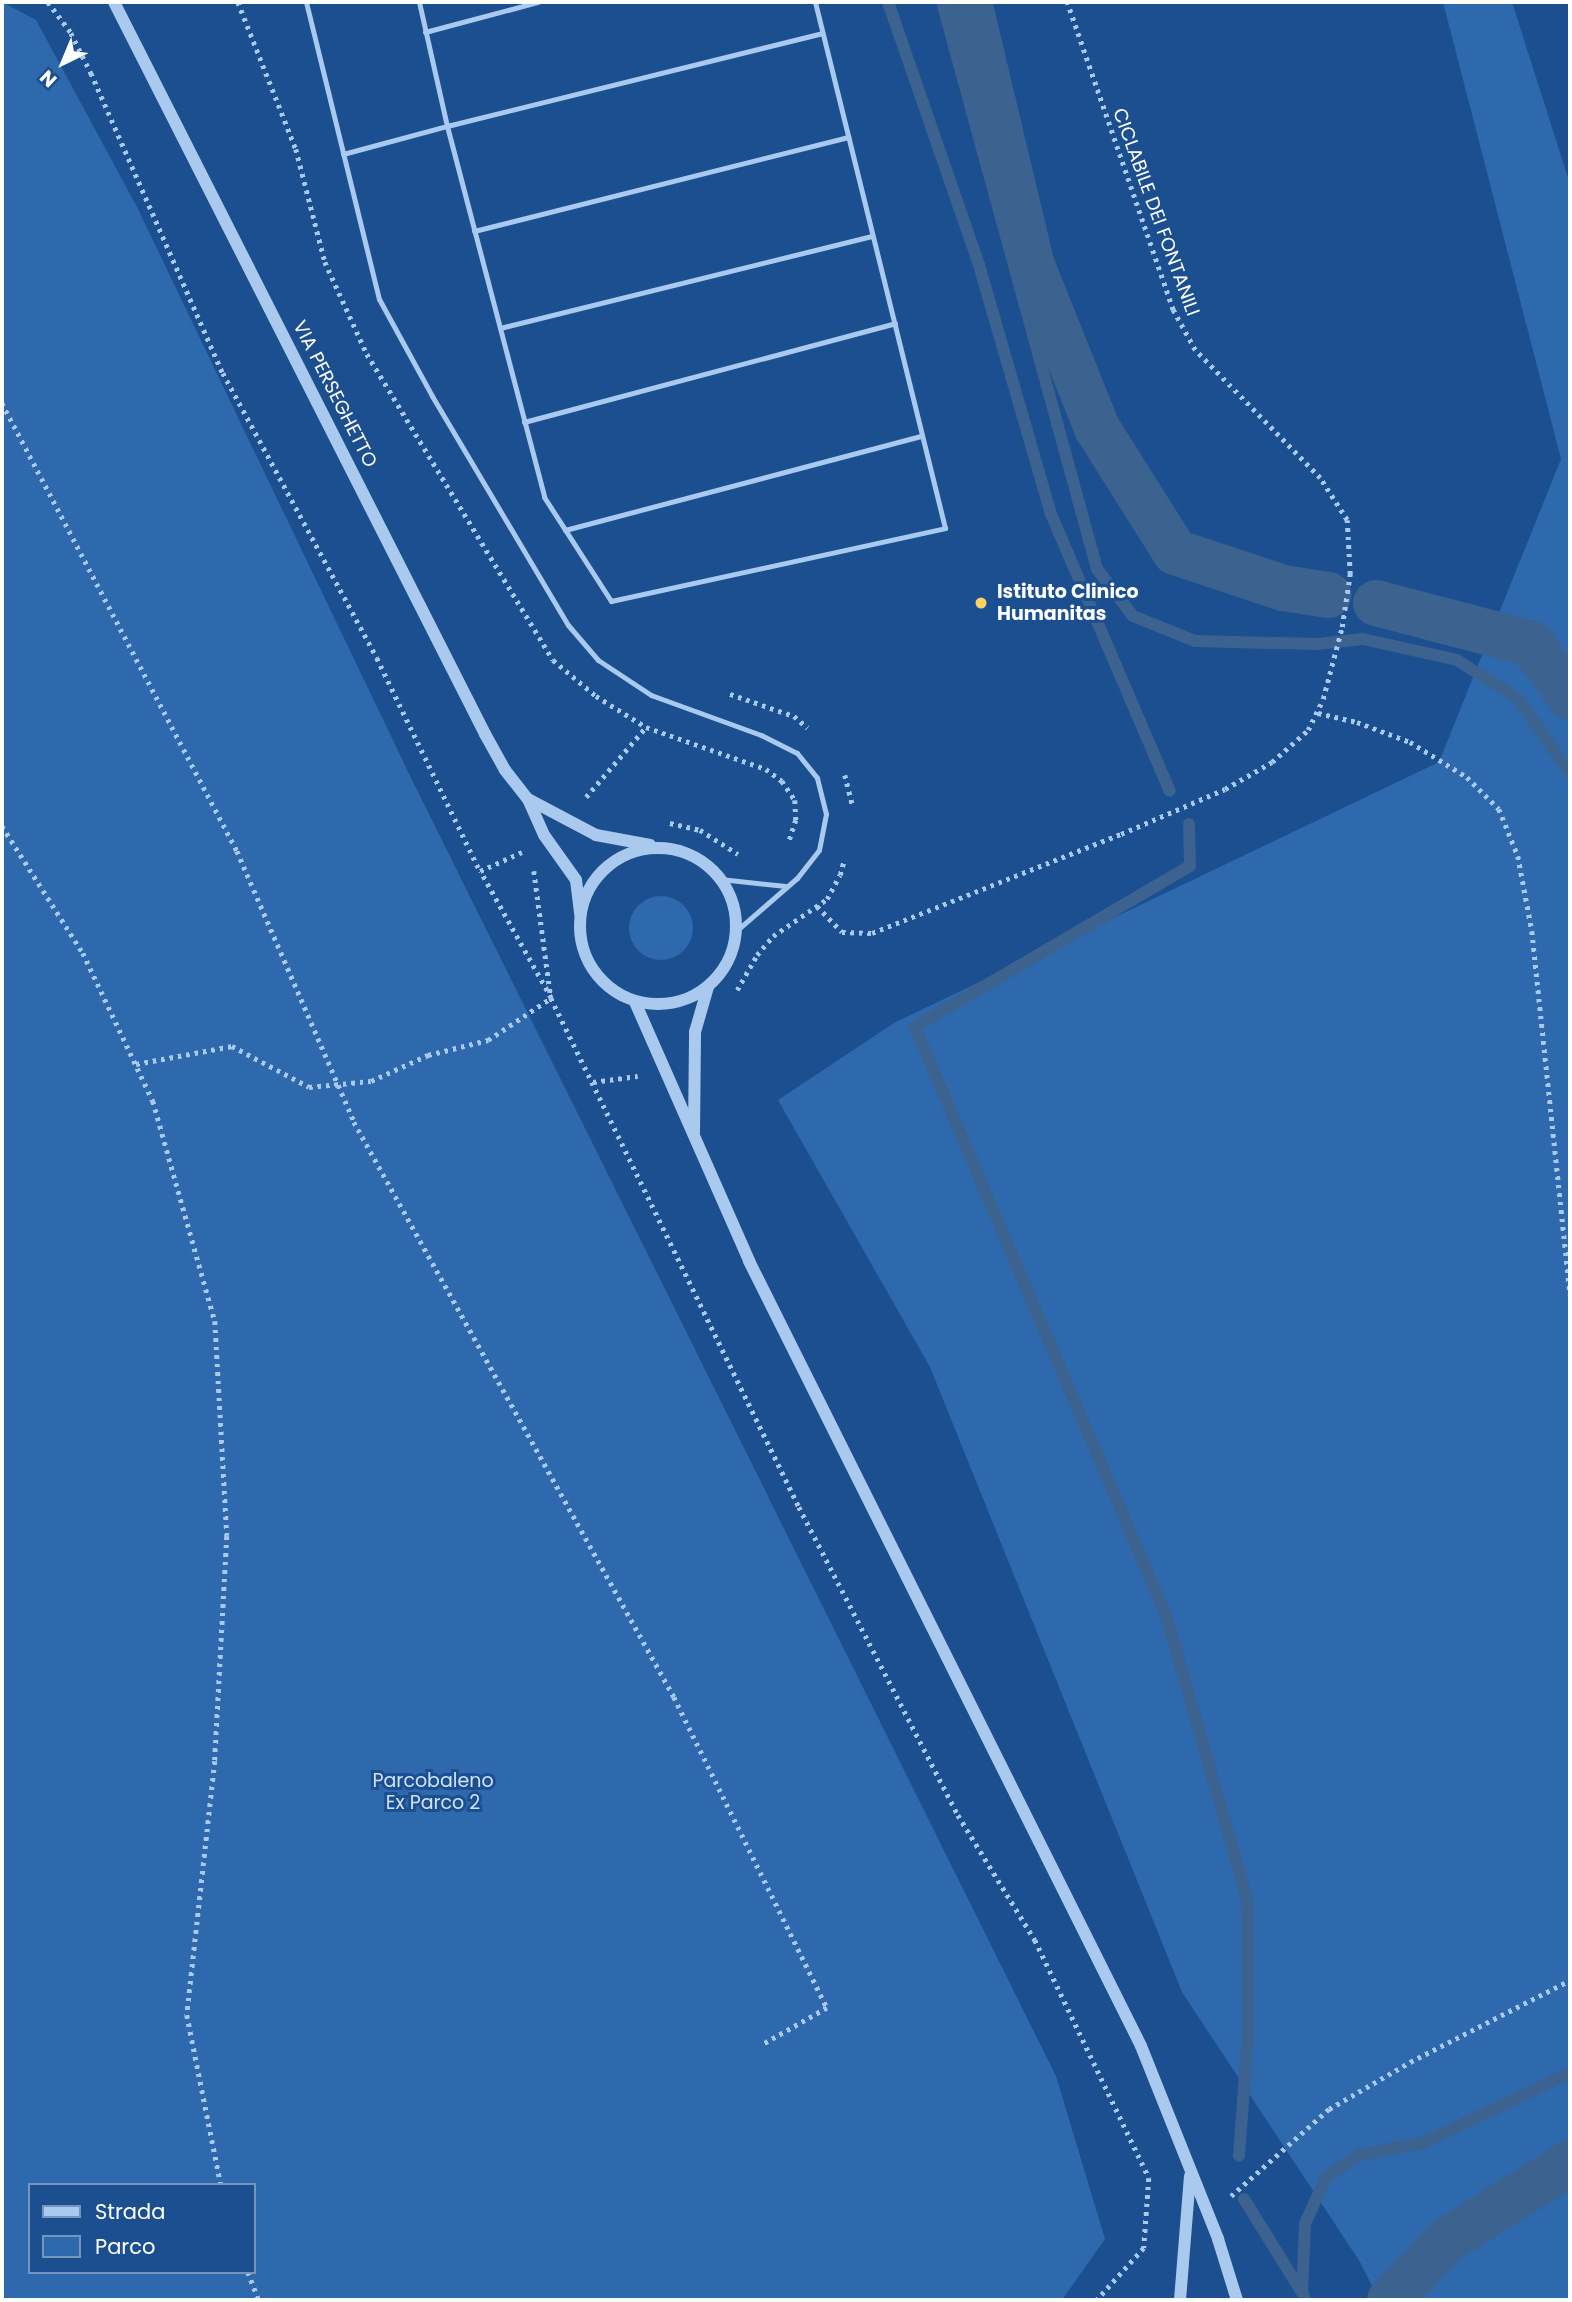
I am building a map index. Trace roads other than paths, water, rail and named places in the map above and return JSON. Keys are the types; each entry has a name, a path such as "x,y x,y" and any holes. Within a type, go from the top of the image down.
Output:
{"street":[{"name":"VIA PERSEGHETTO","path":"114,2 485,734 505,770 528,799 544,835 576,880 580,914"},
{"name":"VIA PERSEGHETTO","path":"528,799 596,835 664,848"},
{"path":"694,1138 695,1032 708,987 730,958 736,931 733,903 720,879 700,860 664,848 644,849 625,855 603,870 587,892 580,914 580,936 593,970 603,982 635,1002 675,1003 708,987"},
{"path":"635,1002 756,1274 1118,1997 1166,2104 1208,2213 1237,2300"},
{"path":"1180,2300 1191,2173"}],"lane":[{"path":"306,2 379,299 432,396 568,625 598,660 651,695 761,736 797,753 817,778 826,814 819,850 797,878 736,931"},
{"path":"419,2 447,126 544,497 611,601 945,528 815,2"},
{"path":"425,32 538,2"},
{"path":"343,154 822,33"},
{"path":"474,231 848,137"},
{"path":"500,328 872,236"},
{"path":"524,422 895,323"},
{"path":"565,530 922,436"},
{"path":"720,879 786,886"}],"waterway":[{"path":"888,2 979,265 1051,514 1170,791"},
{"path":"942,2 1097,569 1133,616 1195,641 1317,644 1363,639 1457,660 1518,699 1570,773"},
{"path":"969,2 1031,263 1097,428 1175,552 1283,588 1328,595"},
{"path":"1376,603 1532,644 1570,697"},
{"path":"1189,824 1190,866 915,1027 1167,1618 1247,1899 1248,2033 1239,2156"},
{"path":"1305,2300 1302,2291 1305,2224 1326,2177 1359,2155 1423,2143 1570,2073"},
{"path":"1390,2300 1447,2240 1570,2163"},
{"path":"1244,2199 1301,2291"}],"place":[{"name":"Istituto Clinico Humanitas","path":"981,603"}],"park label":[{"name":"Parcobaleno Ex Parco 2","path":"433,1792"}]}
